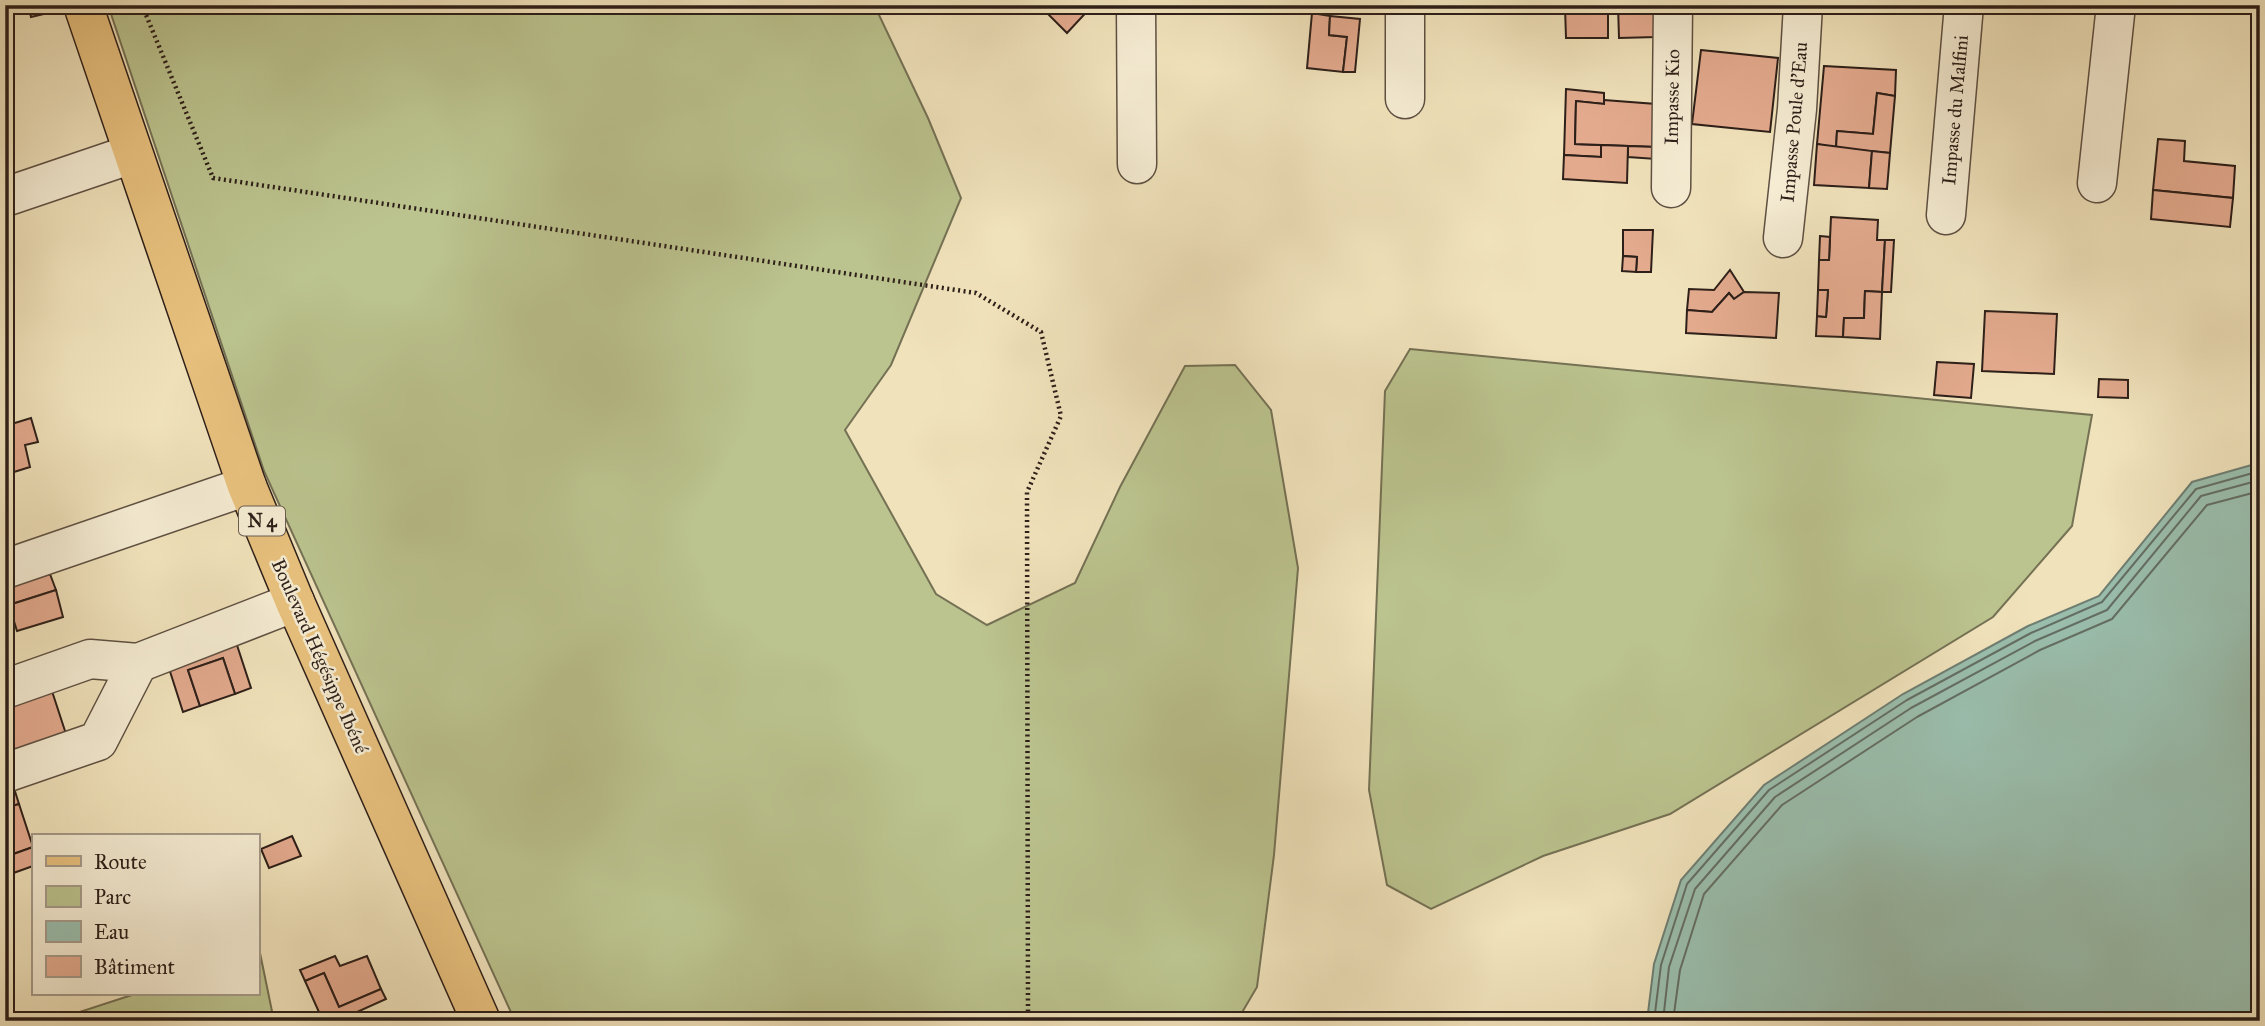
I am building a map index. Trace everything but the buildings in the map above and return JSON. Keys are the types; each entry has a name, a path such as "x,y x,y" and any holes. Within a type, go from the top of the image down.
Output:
{"main road":[{"name":"Boulevard Hégésippe Ibéné","path":"83,5 247,485 295,602 481,1021"}],"street":[{"path":"1136,5 1137,164"},
{"path":"1405,5 1405,99"},
{"name":"Impasse Kio","path":"1671,188 1674,5"},
{"name":"Impasse Poule d'Eau","path":"1783,238 1797,109 1803,5"},
{"name":"Impasse du Malfini","path":"1946,215 1964,5"},
{"path":"2097,183 2116,5"},
{"path":"5,197 132,154"},
{"path":"5,569 247,485"},
{"path":"5,689 90,659 138,663 295,602"},
{"path":"5,773 98,741 138,663"}],"path":[{"path":"142,5 213,178 975,293 1041,332 1061,415 1027,492 1028,1021"}],"green space":[{"path":"108,5 878,5 879,15 928,118 961,198 891,365 845,430 936,594 987,625 1075,583 1120,487 1185,366 1235,365 1271,410 1298,568 1274,855 1257,987 1237,1021 515,1021 264,471"},
{"path":"1410,349 2092,415 2072,526 1993,617 1670,814 1543,856 1431,909 1387,885 1369,790 1385,391"},
{"path":"259,953 274,1021 52,1021 132,995 259,995"}],"water":[{"path":"2255,464 2260,465 2260,1021 1647,1021 1654,964 1681,880 1764,785 1903,694 2028,626 2099,596 2192,482"}]}
